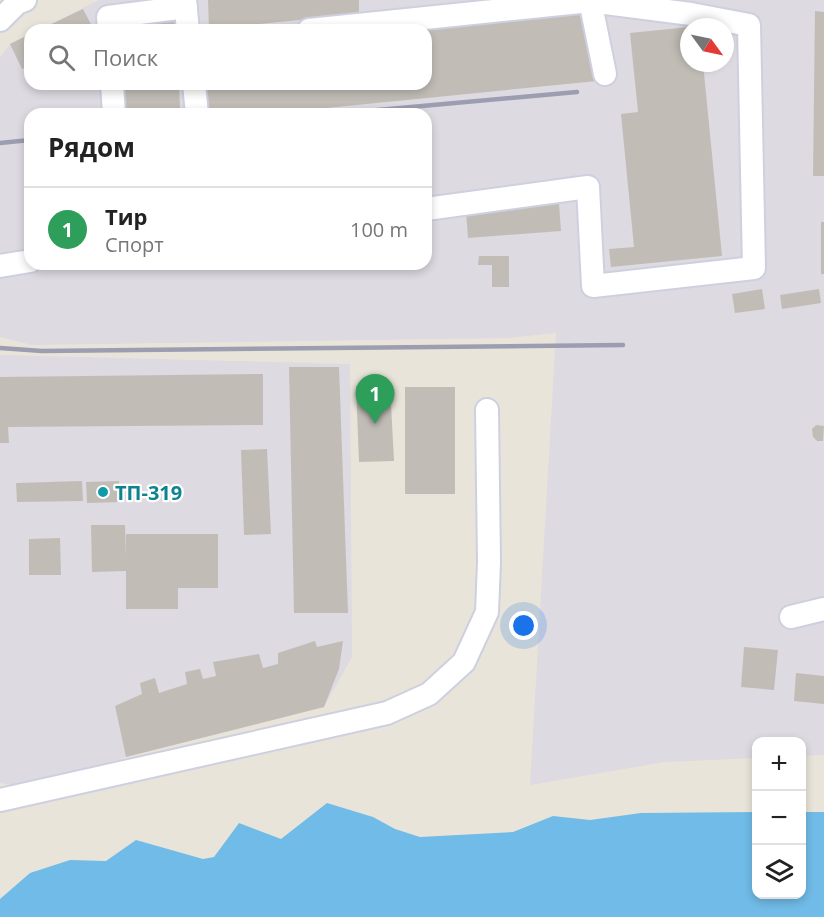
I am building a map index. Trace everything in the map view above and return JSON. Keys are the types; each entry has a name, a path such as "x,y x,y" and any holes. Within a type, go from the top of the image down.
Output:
{"street":[{"path":"0,20 18,1"},
{"path":"367,24 590,1 749,24 754,268 593,286 588,187 432,208"},
{"path":"590,1 605,74"},
{"path":"109,24 108,17 185,4 187,24"},
{"path":"112,90 114,108"},
{"path":"195,90 196,108"},
{"path":"0,266 24,262"},
{"path":"0,800 387,713 429,694 464,662 487,612 488,410"},
{"path":"791,617 824,609"}],"shaded area":[{"path":"99,0 824,0 824,755 806,756 806,737 752,737 752,758 665,762 530,785 556,333 508,338 32,345 0,337 0,58 10,44 24,37 24,90 432,90 432,24 51,24"},
{"path":"0,355 350,364 352,657 324,707 126,757 46,783 12,785 0,783"}],"water":[{"path":"327,803 373,817 395,829 420,837 513,832 553,816 590,820 641,813 752,812 752,899 806,899 806,812 824,812 824,917 0,917 0,899 30,873 70,860 106,861 136,840 203,859 214,857 239,823 281,839"}],"building":[{"path":"208,0 359,0 359,14 259,24 209,24"},
{"path":"83,9 91,24 52,24"},
{"path":"815,11 824,12 824,176 813,176"},
{"path":"590,13 597,81 326,108 202,108 201,90 432,90 432,29"},
{"path":"176,22 176,24 139,24"},
{"path":"680,28 680,72 704,72 722,256 611,267 609,249 634,247 621,114 638,112 630,33"},
{"path":"24,37 24,68 22,69 10,44"},
{"path":"124,90 179,90 180,108 125,108"},
{"path":"559,203 561,231 468,238 466,211"},
{"path":"821,222 824,222 824,274 821,274"},
{"path":"479,256 509,256 509,287 492,287 492,265 478,265"},
{"path":"762,289 765,309 735,313 732,294"},
{"path":"819,289 821,303 782,309 780,295"},
{"path":"289,367 339,367 348,613 294,613"},
{"path":"263,374 263,425 8,427 9,443 0,443 0,377"},
{"path":"390,385 394,461 359,462 356,386"},
{"path":"405,387 455,387 455,494 405,494"},
{"path":"816,425 824,426 823,441 817,441 813,437 812,429"},
{"path":"267,449 271,534 244,535 241,450"},
{"path":"82,481 83,501 17,502 16,483"},
{"name":"ТП-319","path":"119,481 120,502 87,503 86,482"},
{"path":"91,525 125,525 126,556 126,534 218,534 218,588 178,588 178,609 126,609 126,571 92,572"},
{"path":"60,538 61,575 29,575 29,539"},
{"path":"315,641 317,647 343,641 339,669 324,707 126,757 115,706 142,694 140,683 155,678 159,693 187,684 185,672 200,669 203,679 216,676 213,662 259,654 263,668 278,664 278,653"},
{"path":"744,647 778,650 774,690 741,687"},
{"path":"796,673 824,676 824,704 794,701"}],"railway":[{"path":"400,108 577,92"},
{"path":"0,143 24,141"},
{"path":"0,348 42,351 623,345"}],"place":[{"name":"Тир","path":"375,424"},
{"name":"ТП-319","path":"103,492"}]}
